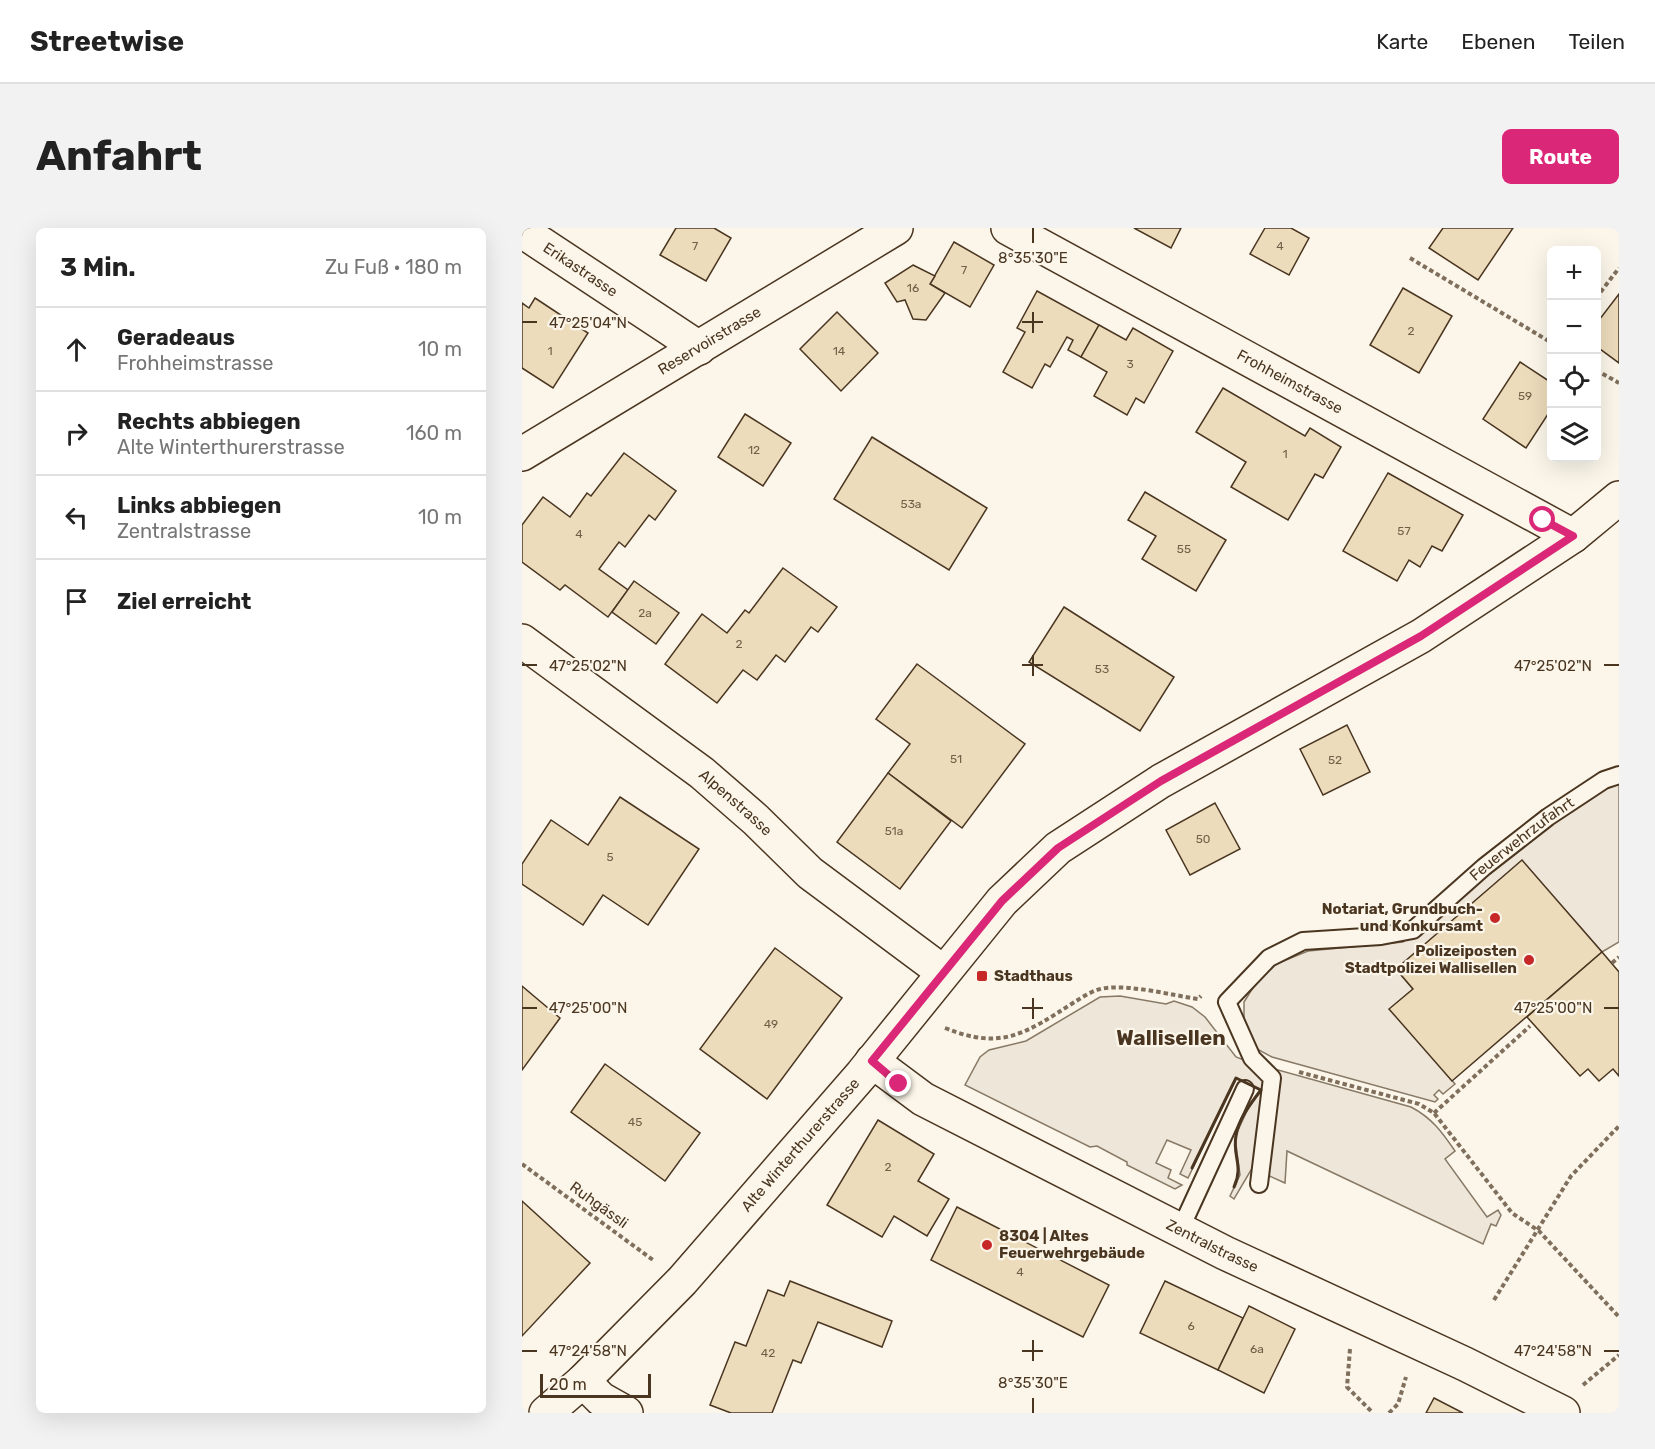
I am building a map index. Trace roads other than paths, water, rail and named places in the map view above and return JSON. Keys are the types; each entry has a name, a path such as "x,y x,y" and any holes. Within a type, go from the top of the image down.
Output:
{"street":[{"name":"Reservoirstrasse","path":"522,454 896,228"},
{"name":"Frohheimstrasse","path":"1008,228 1573,536"},
{"name":"Erikastrasse","path":"522,231 699,348"},
{"name":"Alte Winterthurerstrasse","path":"546,1413 583,1381 682,1281 872,1061 1002,901 1058,848 1106,814 1421,636 1573,536 1619,498"},
{"name":"Alpenstrasse","path":"522,640 702,773 756,820 810,873 943,972"},
{"name":"Zentralstrasse","path":"872,1061 923,1099 1180,1230 1466,1364 1563,1413"},
{"path":"583,1381 601,1398 626,1413"}],"lane":[{"name":"Feuerwehrzufahrt","path":"1258,1184 1272,1078 1252,1059 1227,1002 1269,958 1303,941 1381,936 1413,930 1484,867 1548,817 1604,780 1619,775"},
{"path":"1180,1230 1245,1089"}],"place":[{"name":"Notariat, Grundbuch- und Konkursamt","path":"1495,918"},
{"name":"Polizeiposten Stadtpolizei Wallisellen","path":"1529,960"},
{"name":"Stadthaus","path":"982,976"},
{"name":"8304 | Altes Feuerwehrgebäude","path":"987,1245"}],"district":[{"name":"Wallisellen","path":"1171,1037"}]}
